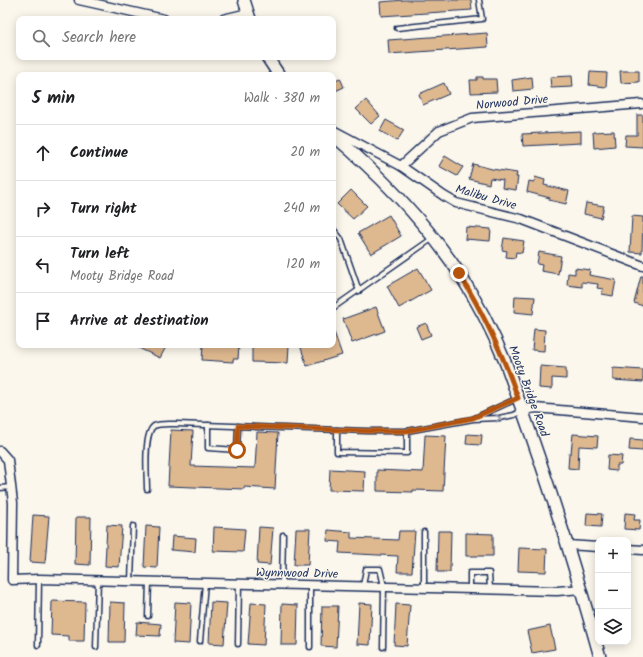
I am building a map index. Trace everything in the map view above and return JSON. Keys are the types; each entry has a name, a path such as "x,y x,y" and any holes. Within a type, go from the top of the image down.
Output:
{"main road":[{"path":"244,0 249,16"},
{"path":"269,60 277,72"},
{"name":"Mooty Bridge Road","path":"336,138 378,176 434,237 459,273 481,310 500,349 537,451 582,589 600,657"}],"street":[{"path":"79,0 151,16"},
{"name":"Norwood Drive","path":"401,166 439,130 472,118 641,104"},
{"name":"Malibu Drive","path":"336,132 401,166 456,203 521,219 643,266"},
{"path":"522,411 535,408 643,417"},
{"path":"0,451 8,460 12,487"},
{"name":"Wynnwood Drive","path":"12,487 12,580 98,580 490,589 582,589"},
{"path":"568,545 595,547"},
{"path":"631,549 643,550"}],"lane":[{"path":"397,28 482,19 479,0"},
{"path":"336,233 340,239 359,291"},
{"path":"336,306 434,237"},
{"path":"473,418 518,398"},
{"path":"147,489 148,439 152,428 156,425 208,425 407,431 473,418 499,418 514,415 522,411"},
{"path":"208,425 208,448 237,450 238,426"},
{"path":"337,430 337,452 399,453 407,453 407,431"},
{"path":"0,488 12,487"},
{"path":"131,581 133,526"},
{"path":"424,532 424,587"},
{"path":"282,584 283,535"},
{"path":"363,586 366,569 380,569 384,586 382,647"},
{"path":"470,588 470,573 490,573 490,589"},
{"path":"38,645 40,579"},
{"path":"96,647 98,580"},
{"path":"148,616 149,581"},
{"path":"200,642 205,583"},
{"path":"238,644 239,583"},
{"path":"310,585 310,647"}],"building":[{"path":"404,0 471,0 472,10 381,16 380,2"},
{"path":"487,33 488,47 389,54 388,40"},
{"path":"620,71 639,71 639,82 621,83"},
{"path":"590,72 607,73 606,87 589,85"},
{"path":"572,76 573,87 551,88 550,77"},
{"path":"477,77 483,77 483,79 496,79 497,92 471,93 470,80 477,80"},
{"path":"532,77 533,89 513,91 512,80"},
{"path":"340,78 344,87 336,91 336,80"},
{"path":"444,83 449,94 423,105 419,94"},
{"path":"366,100 380,116 371,124 356,109"},
{"path":"637,115 643,115 643,147 625,146 626,135 637,135"},
{"path":"386,120 404,130 397,141 380,131"},
{"path":"581,131 581,143 523,146 522,134"},
{"path":"614,131 615,146 594,148 593,132"},
{"path":"445,156 463,167 457,176 439,166"},
{"path":"473,164 517,173 516,177 518,177 516,190 502,188 503,180 490,178 489,184 469,179"},
{"path":"535,177 545,180 544,185 569,191 566,204 527,192 529,181 534,182"},
{"path":"351,190 367,206 353,219 337,204"},
{"path":"586,203 604,206 601,218 584,214"},
{"path":"389,215 401,236 371,254 358,233"},
{"path":"632,216 643,217 642,253 630,252"},
{"path":"466,227 491,229 490,241 465,239"},
{"path":"504,238 524,241 522,253 516,252 515,258 506,257 507,251 502,250"},
{"path":"539,252 561,256 558,274 541,271 542,265 537,264"},
{"path":"418,268 431,290 399,308 387,286"},
{"path":"575,268 590,270 589,275 616,280 613,296 602,294 603,289 597,288 598,284 582,282 582,287 567,285 568,273 575,274"},
{"path":"641,276 643,276 643,306 634,303"},
{"path":"515,296 535,297 533,314 514,312"},
{"path":"376,307 385,331 352,343 343,319"},
{"path":"426,323 431,335 421,339 416,327"},
{"path":"534,329 545,330 544,351 532,350"},
{"path":"336,338 342,355 307,366 301,348 336,348"},
{"path":"138,348 165,348 160,358"},
{"path":"203,348 239,348 238,359 233,359 233,362 202,360"},
{"path":"252,348 289,348 288,363 252,362"},
{"path":"540,366 566,368 566,379 552,378 552,389 539,388"},
{"path":"613,368 643,370 643,382 613,380"},
{"path":"171,430 193,431 191,466 255,468 257,432 278,433 275,489 168,486"},
{"path":"467,434 482,435 481,445 466,444"},
{"path":"573,434 598,436 597,447 579,446 578,469 568,468"},
{"path":"425,435 446,436 443,491 377,491 377,470 423,472"},
{"path":"630,439 643,440 643,451 629,450"},
{"path":"608,455 622,456 621,465 617,465 617,471 607,470"},
{"path":"330,469 365,471 364,491 329,490"},
{"path":"587,513 602,514 601,527 586,526"},
{"path":"625,513 635,514 634,520 640,520 639,530 624,529"},
{"path":"33,515 49,516 45,563 30,562"},
{"path":"76,517 91,517 90,565 75,564"},
{"path":"107,525 122,526 119,567 105,566"},
{"path":"146,526 159,527 157,568 144,567"},
{"path":"214,527 245,529 243,552 213,551"},
{"path":"259,527 273,528 270,565 257,564"},
{"path":"296,529 310,529 308,565 294,565"},
{"path":"328,530 351,532 351,538 398,540 399,531 415,531 412,572 397,572 398,556 339,553 340,542 327,541"},
{"path":"438,531 451,531 450,572 437,572"},
{"path":"466,533 493,534 493,556 466,556"},
{"path":"172,536 196,538 195,552 171,550"},
{"path":"519,548 547,549 546,572 518,571"},
{"path":"52,601 85,602 84,641 69,641 69,636 51,635"},
{"path":"110,602 125,603 124,642 109,642"},
{"path":"175,602 191,603 189,644 173,643"},
{"path":"211,602 227,603 224,644 209,643"},
{"path":"251,603 266,604 264,645 248,644"},
{"path":"359,603 372,604 370,645 357,644"},
{"path":"282,604 298,605 297,645 281,645"},
{"path":"396,604 410,605 407,646 394,645"},
{"path":"322,606 338,606 336,647 321,646"},
{"path":"137,622 161,624 160,636 136,635"},
{"path":"550,626 555,649 532,653 527,631"}],"route":[{"path":"237,450 238,426 407,431 421,427 473,418 518,398 491,329 459,273"}]}
